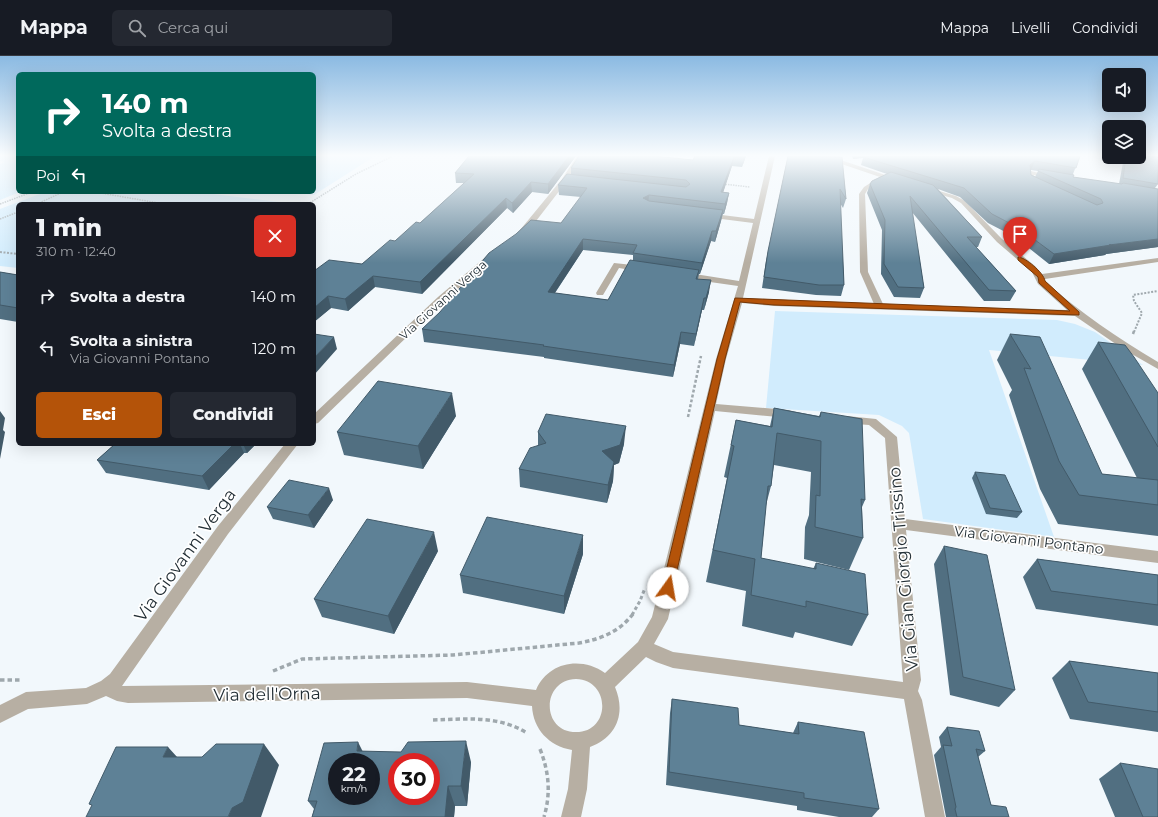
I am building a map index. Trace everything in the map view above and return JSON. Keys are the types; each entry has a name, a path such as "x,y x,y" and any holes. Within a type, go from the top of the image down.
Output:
{"street":[{"path":"518,236 556,192"},
{"path":"604,685 644,648 660,618 763,192"},
{"path":"864,192 862,194 864,272 880,307"},
{"path":"935,192 954,197 963,202 1011,252 1041,277 1042,282 1076,313 1158,366"},
{"path":"695,214 756,221"},
{"name":"Via Giovanni Verga","path":"316,418 441,299 475,269 500,250"},
{"path":"1041,277 1158,260"},
{"path":"600,294 617,265 648,269"},
{"path":"671,273 742,284"},
{"path":"737,300 880,307 1076,313"},
{"path":"710,407 801,416"},
{"name":"Via Gian Giorgio Trissino","path":"644,648 662,657 673,660 909,691 912,680 891,437 872,422 832,418"},
{"name":"Via Giovanni Verga","path":"107,687 116,680 229,522 290,446"},
{"name":"Via Giovanni Pontano","path":"899,524 1158,557"},
{"path":"568,672 582,672 594,676 604,685 611,697 612,712 606,725 596,736 581,741 567,740 554,734 545,724 540,712 541,698 546,686 556,677 568,672"},
{"path":"0,714 26,701 87,696 107,687"},
{"name":"Via dell'Orna","path":"107,687 117,693 128,695 467,690 541,698"},
{"path":"909,691 913,700 935,817"},
{"path":"571,817 575,804 581,766 581,741"}],"path":[{"path":"311,202 328,192"},
{"path":"0,204 27,194"},
{"path":"40,202 58,194"},
{"path":"106,194 152,202"},
{"path":"0,220 16,213"},
{"path":"0,252 16,254"},
{"path":"1128,337 1132,336 1142,313 1134,301 1133,296 1158,291"},
{"path":"268,673 302,659 504,652 598,639 613,633 629,620 642,598 647,583"},
{"path":"432,720 500,721 521,728 531,736"},
{"path":"539,746 545,759 550,786 544,817"}],"shaded area":[{"path":"0,192 16,192 16,194 0,200"},
{"path":"40,194 214,194 280,202 19,202"},
{"path":"16,203 16,268 0,266 0,209"},
{"path":"775,311 1057,320 1075,324 1095,332 1143,365 989,350 1054,537 923,519 909,433 902,426 879,415 766,408"}],"building":[{"path":"455,192 522,192 512,203 506,198 420,282 373,276 345,299 328,296 316,306 316,270 329,260 362,264 390,240 395,241 416,222 420,223"},
{"path":"584,192 721,192 729,193 725,204 649,195 643,198 649,201 723,210 716,231 712,231 702,263 633,253 637,245 583,239 548,292 608,300 630,260 699,270 696,279 711,280 706,298 704,298 696,334 681,332 674,365 543,346 544,345 422,329 440,312 489,253 516,234 531,220 561,223"},
{"path":"781,192 840,192 844,285 819,285 764,277"},
{"path":"842,192 845,192 846,199"},
{"path":"873,192 939,192 982,237 967,237 1016,291 989,290 910,196 924,288 898,287 884,264 885,220"},
{"path":"968,192 1067,192 1097,205 1103,203 1101,199 1084,192 1158,192 1158,239 1054,254 1019,228 992,214"},
{"path":"0,272 16,275 16,308 0,305"},
{"path":"316,334 334,337 316,356"},
{"path":"1010,334 1040,337 1102,474 1158,480 1158,505 1079,495 1059,461 1024,368 1031,369"},
{"path":"1098,342 1125,345 1158,393 1158,447"},
{"path":"378,381 452,393 418,446 337,432"},
{"path":"774,408 820,417 821,412 862,419 865,500 861,499 863,538 815,527 816,495 820,496 821,441 777,433 771,486 768,486 761,558 816,569 816,563 865,574 868,615 806,601 806,607 751,595 755,559 713,550 734,446 731,445 736,420 772,427"},
{"path":"546,414 626,426 620,445 602,451 614,462 608,485 519,469 530,448 546,443 538,432"},
{"path":"113,446 232,446 202,476 97,460"},
{"path":"975,472 1005,475 1022,512 990,508"},
{"path":"289,480 329,488 308,515 267,507"},
{"path":"487,517 583,535 564,596 460,575"},
{"path":"367,519 434,532 388,616 314,599"},
{"path":"944,546 987,555 1015,690 963,677"},
{"path":"1037,559 1158,575 1158,605 1051,591"},
{"path":"1069,661 1158,673 1158,712 1088,702"},
{"path":"672,699 738,708 739,725 799,734 798,722 864,732 879,809 804,798 804,793 669,772"},
{"path":"947,727 979,731 985,751 976,749 991,805 1006,807 1009,817 957,817 943,745 952,746"},
{"path":"466,741 461,786 448,786 445,817 312,817 317,801 308,801 324,743 358,742 357,751 401,752 408,742"},
{"path":"216,744 264,744 243,802 232,808 228,817 86,817 92,805 89,804 116,747 168,747 163,757 202,757"},
{"path":"1120,763 1158,769 1158,817 1143,817"}],"route":[{"path":"668,588 721,359 737,300 774,303 1064,314 1076,313 1042,282 1041,277 1020,258"}]}
